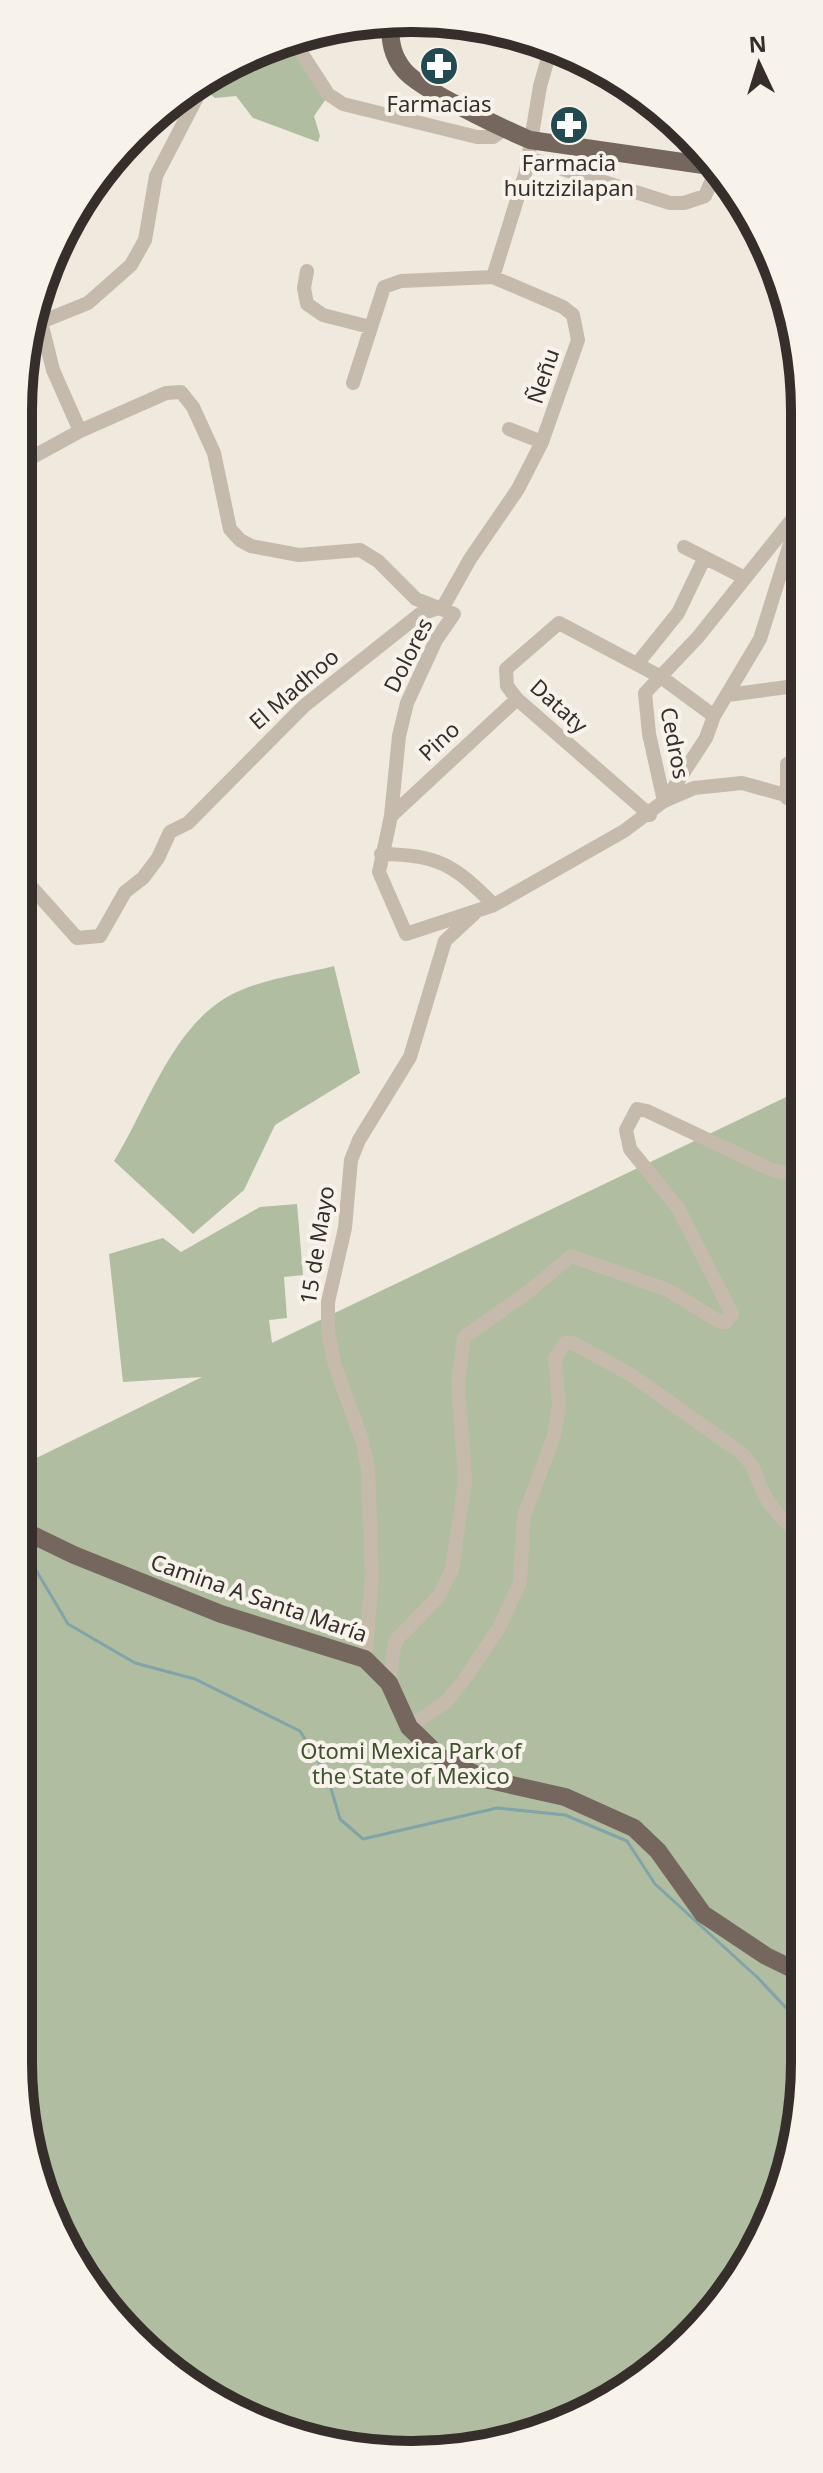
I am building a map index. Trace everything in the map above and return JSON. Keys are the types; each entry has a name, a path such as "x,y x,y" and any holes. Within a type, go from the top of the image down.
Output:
{"main road":[{"path":"390,33 391,49 406,73 504,129 529,149 702,166"},
{"name":"Camina A Santa María","path":"32,1535 74,1555 221,1614 365,1659 389,1683 409,1727 440,1757 474,1775 565,1797 634,1828 658,1851 703,1914 766,1956 791,1968"}],"street":[{"path":"301,49 322,87 343,104 477,137 493,137 504,129"},
{"path":"353,383 380,293 392,283 493,277 529,149 549,58"},
{"path":"43,321 88,303 131,265 145,240 156,176 196,99"},
{"path":"529,149 670,203 684,203 705,196 712,179"},
{"path":"307,271 304,288 307,304 323,315 370,327"},
{"name":"Ñeñu","path":"443,607 518,489 542,442 578,340 578,327 573,315 563,307 493,277"},
{"path":"32,457 80,431 53,370 42,326"},
{"name":"Dolores","path":"80,431 166,393 181,392 193,407 220,473 230,529 240,540 251,546 299,555 360,550 378,561 416,599 443,607 454,614 436,640 402,719 391,816 381,854 379,872 406,934"},
{"path":"509,429 542,442"},
{"name":"Cedros","path":"406,934 494,905 650,815 664,801 644,702 645,693 726,602 791,521"},
{"path":"664,801 706,738 714,716 771,611 791,543"},
{"path":"684,547 743,577"},
{"path":"704,559 678,613 637,664 661,677 714,716"},
{"name":"El Madhoo","path":"32,888 77,938 93,938 105,932 125,892 147,874 167,836 188,823 304,706 420,614 443,607"},
{"name":"Dataty","path":"637,664 559,623 506,669 504,677 517,699 650,815"},
{"path":"728,695 791,686"},
{"name":"Pino","path":"391,816 517,699"},
{"path":"787,764 787,798"},
{"path":"664,801 694,788 733,782 751,784 791,798"},
{"path":"381,854 423,855 439,860 494,905"},
{"name":"15 de Mayo","path":"365,1659 372,1591 368,1469 362,1440 335,1366 328,1331 328,1302 345,1228 351,1160 359,1140 410,1057 445,941 474,913"},
{"path":"389,1683 395,1641 439,1596 452,1569 465,1481 458,1382 464,1337 528,1292 571,1256 668,1290 720,1322 726,1322 732,1314 678,1208 630,1149 626,1130 632,1115 637,1109 647,1111 772,1170 791,1174"},
{"path":"409,1727 447,1701 463,1681 499,1628 520,1582 524,1516 554,1436 559,1405 555,1358 565,1343 573,1343 630,1374 740,1452 754,1467 774,1510 791,1525"}],"green space":[{"path":"294,51 326,99 314,116 320,136 318,142 253,118 236,96 215,98 210,94 217,86 244,71"},
{"path":"334,966 360,1073 275,1125 244,1190 193,1234 114,1161 180,1042 216,1004 262,983"},
{"name":"Otomi Mexica Park of the State of Mexico","path":"791,1095 791,2062 784,2136 771,2183 752,2229 713,2293 680,2330 643,2363 579,2402 533,2421 486,2434 412,2441 337,2434 266,2412 222,2390 180,2363 126,2312 96,2272 61,2207 39,2136 32,2062 32,1460 202,1377 123,1382 109,1254 163,1238 181,1252 260,1207 297,1204 303,1275 284,1277 287,1318 269,1320 272,1343"}],"waterway":[{"path":"32,1563 68,1624 135,1663 195,1679 300,1731 327,1775 340,1819 363,1839 497,1808 565,1815 627,1841 655,1884 758,1978 791,2013"}],"place":[{"name":"Farmacias","path":"439,66"},
{"name":"Farmacia huitzizilapan","path":"569,125"}]}
